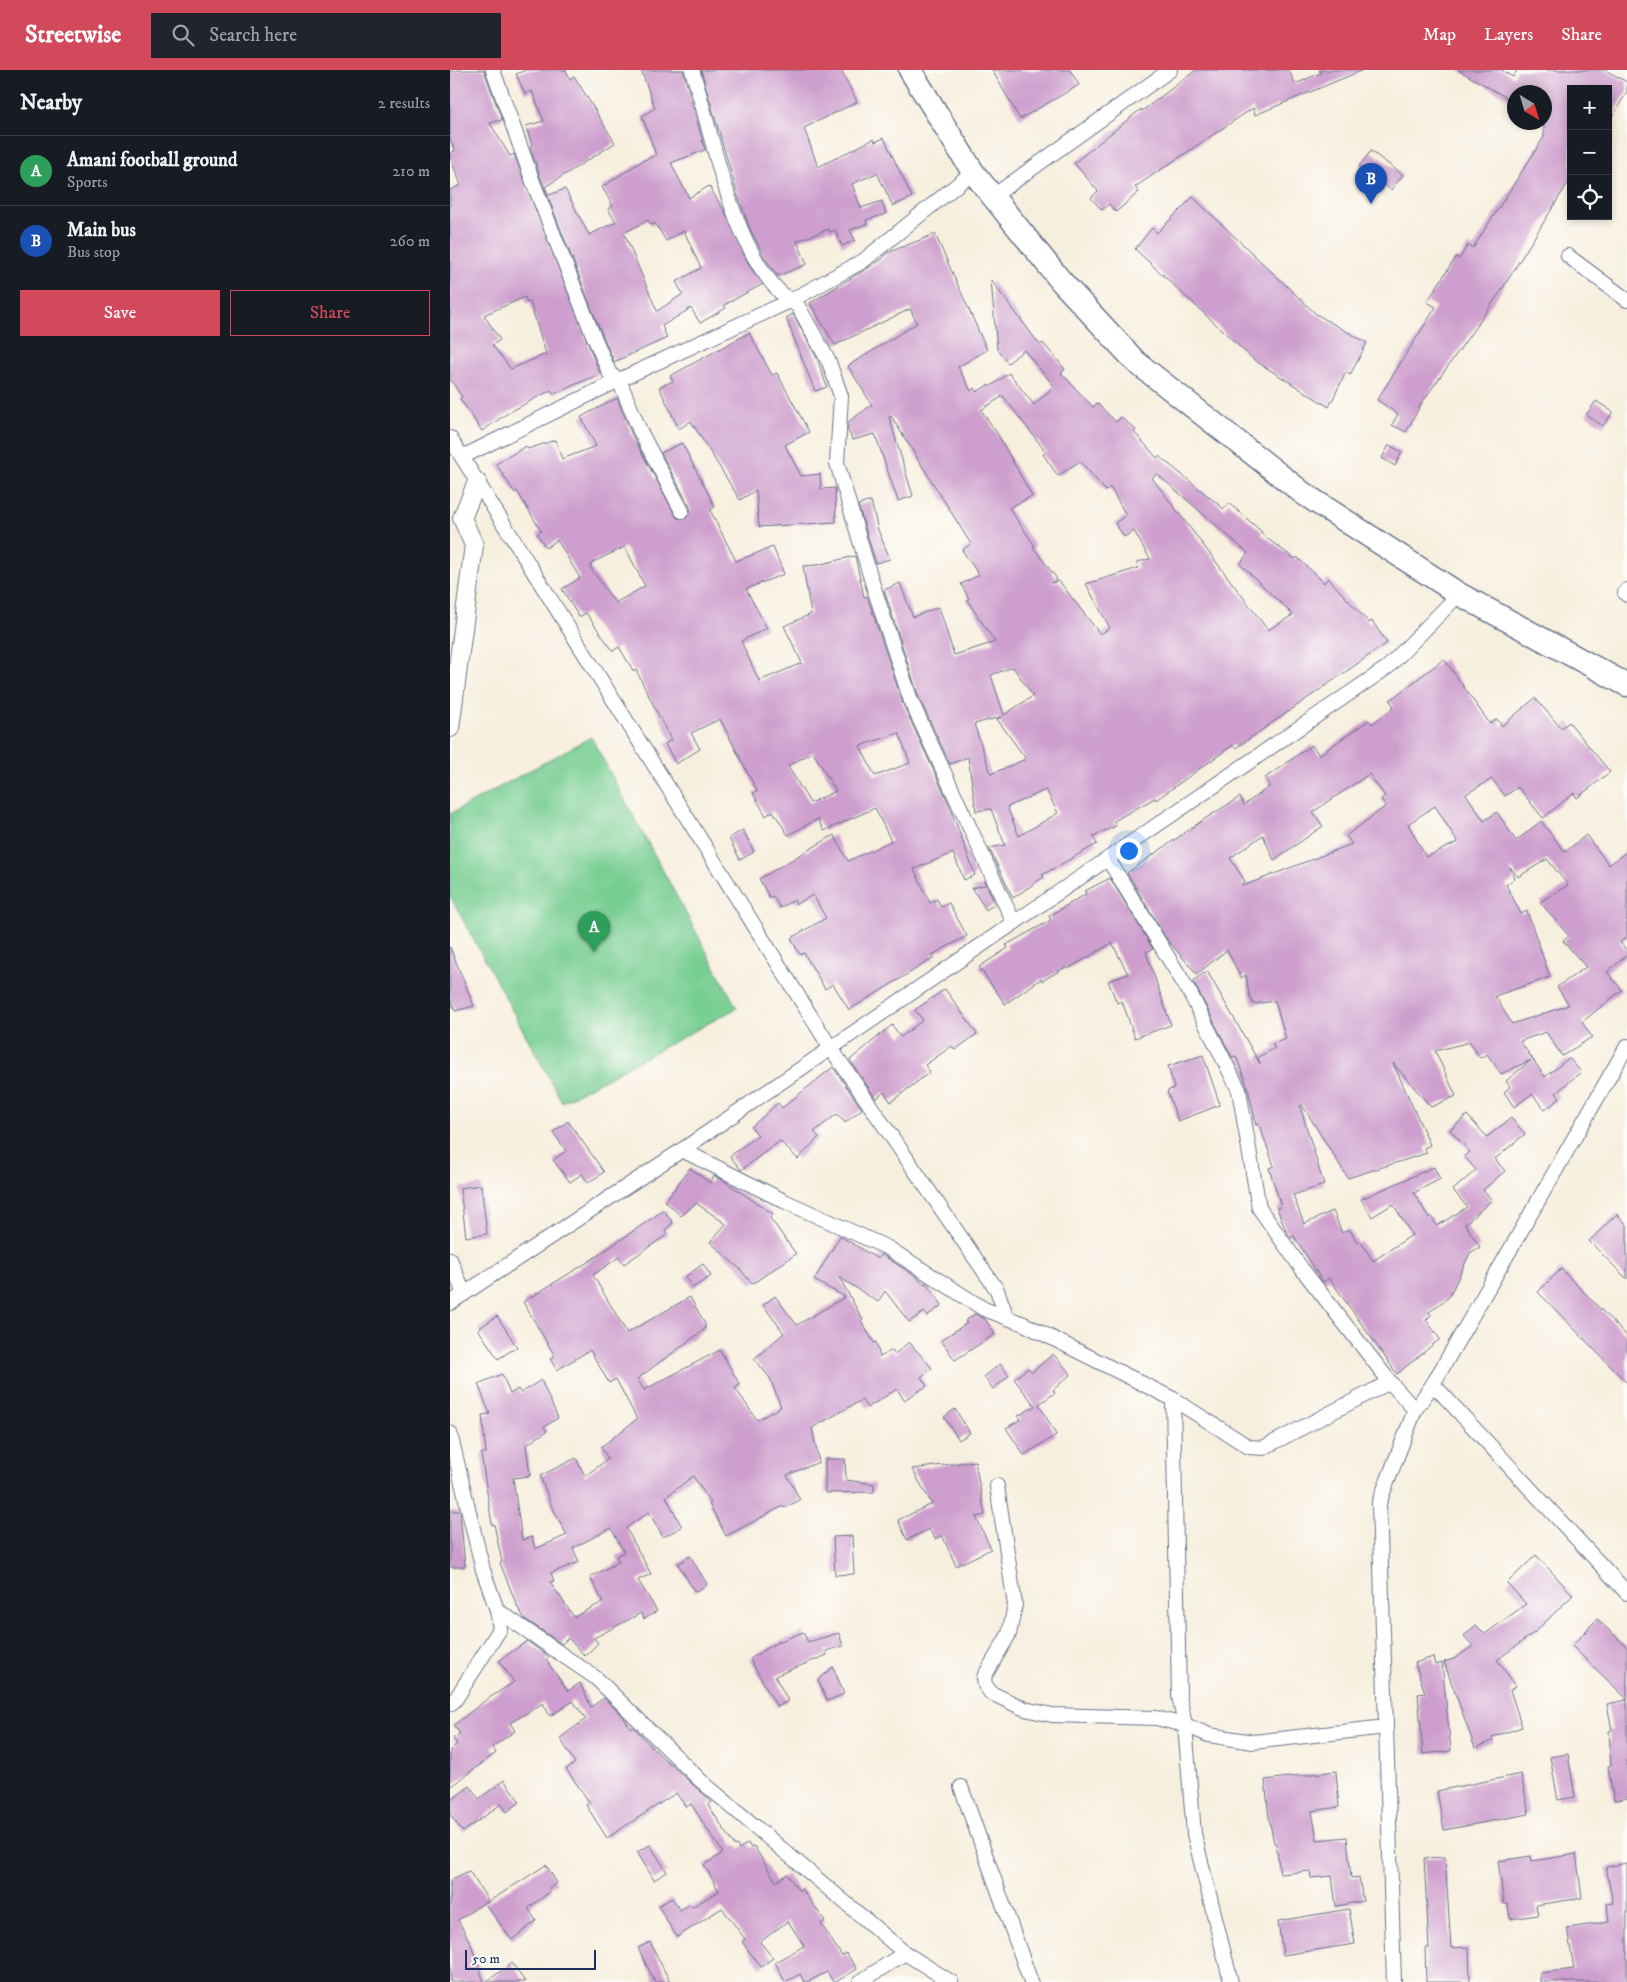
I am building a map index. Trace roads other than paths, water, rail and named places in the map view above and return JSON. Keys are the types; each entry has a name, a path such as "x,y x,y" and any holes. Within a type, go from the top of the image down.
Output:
{"highway":[{"path":"910,70 973,172 992,197 1061,281 1136,362 1304,494 1459,594 1627,685"}],"street":[{"path":"493,70 591,330 610,374 619,380 640,432 682,511"},
{"path":"692,70 723,182 760,269 790,301 798,306 828,362 840,396 837,463 872,582 911,701 1014,923"},
{"path":"992,197 1170,70"},
{"path":"462,457 619,380 790,301 863,261 973,172"},
{"path":"1568,256 1627,300"},
{"path":"450,438 830,1047 997,1290 1007,1318"},
{"path":"450,728 474,545 462,518 477,482"},
{"path":"1627,590 1625,593 1627,595"},
{"path":"450,1303 682,1150 1388,667 1459,594"},
{"path":"1108,859 1190,995 1239,1090 1259,1208 1302,1270 1390,1382 1415,1410"},
{"path":"1394,1982 1379,1503 1415,1410 1434,1384 1627,1046"},
{"path":"682,1150 784,1201 888,1248 984,1309 1024,1324 1173,1399 1249,1447 1263,1448 1390,1382"},
{"path":"450,1259 464,1294"},
{"path":"1434,1384 1627,1593"},
{"path":"1173,1399 1178,1696 1185,1724 1194,1834 1231,1982"},
{"path":"450,1433 483,1570 498,1610 500,1629 455,1700 450,1704"},
{"path":"997,1486 1015,1605 1009,1634 984,1677 985,1685 991,1693 1025,1709 1052,1715 1156,1718 1185,1724 1209,1735 1253,1742 1386,1727"},
{"path":"498,1610 596,1678 700,1780 905,1953 951,1982"},
{"path":"961,1787 1031,1982"},
{"path":"860,1982 905,1953"}],"place":[{"name":"Main bus","path":"1371,204"},
{"name":"Amani football ground","path":"594,952"}]}
